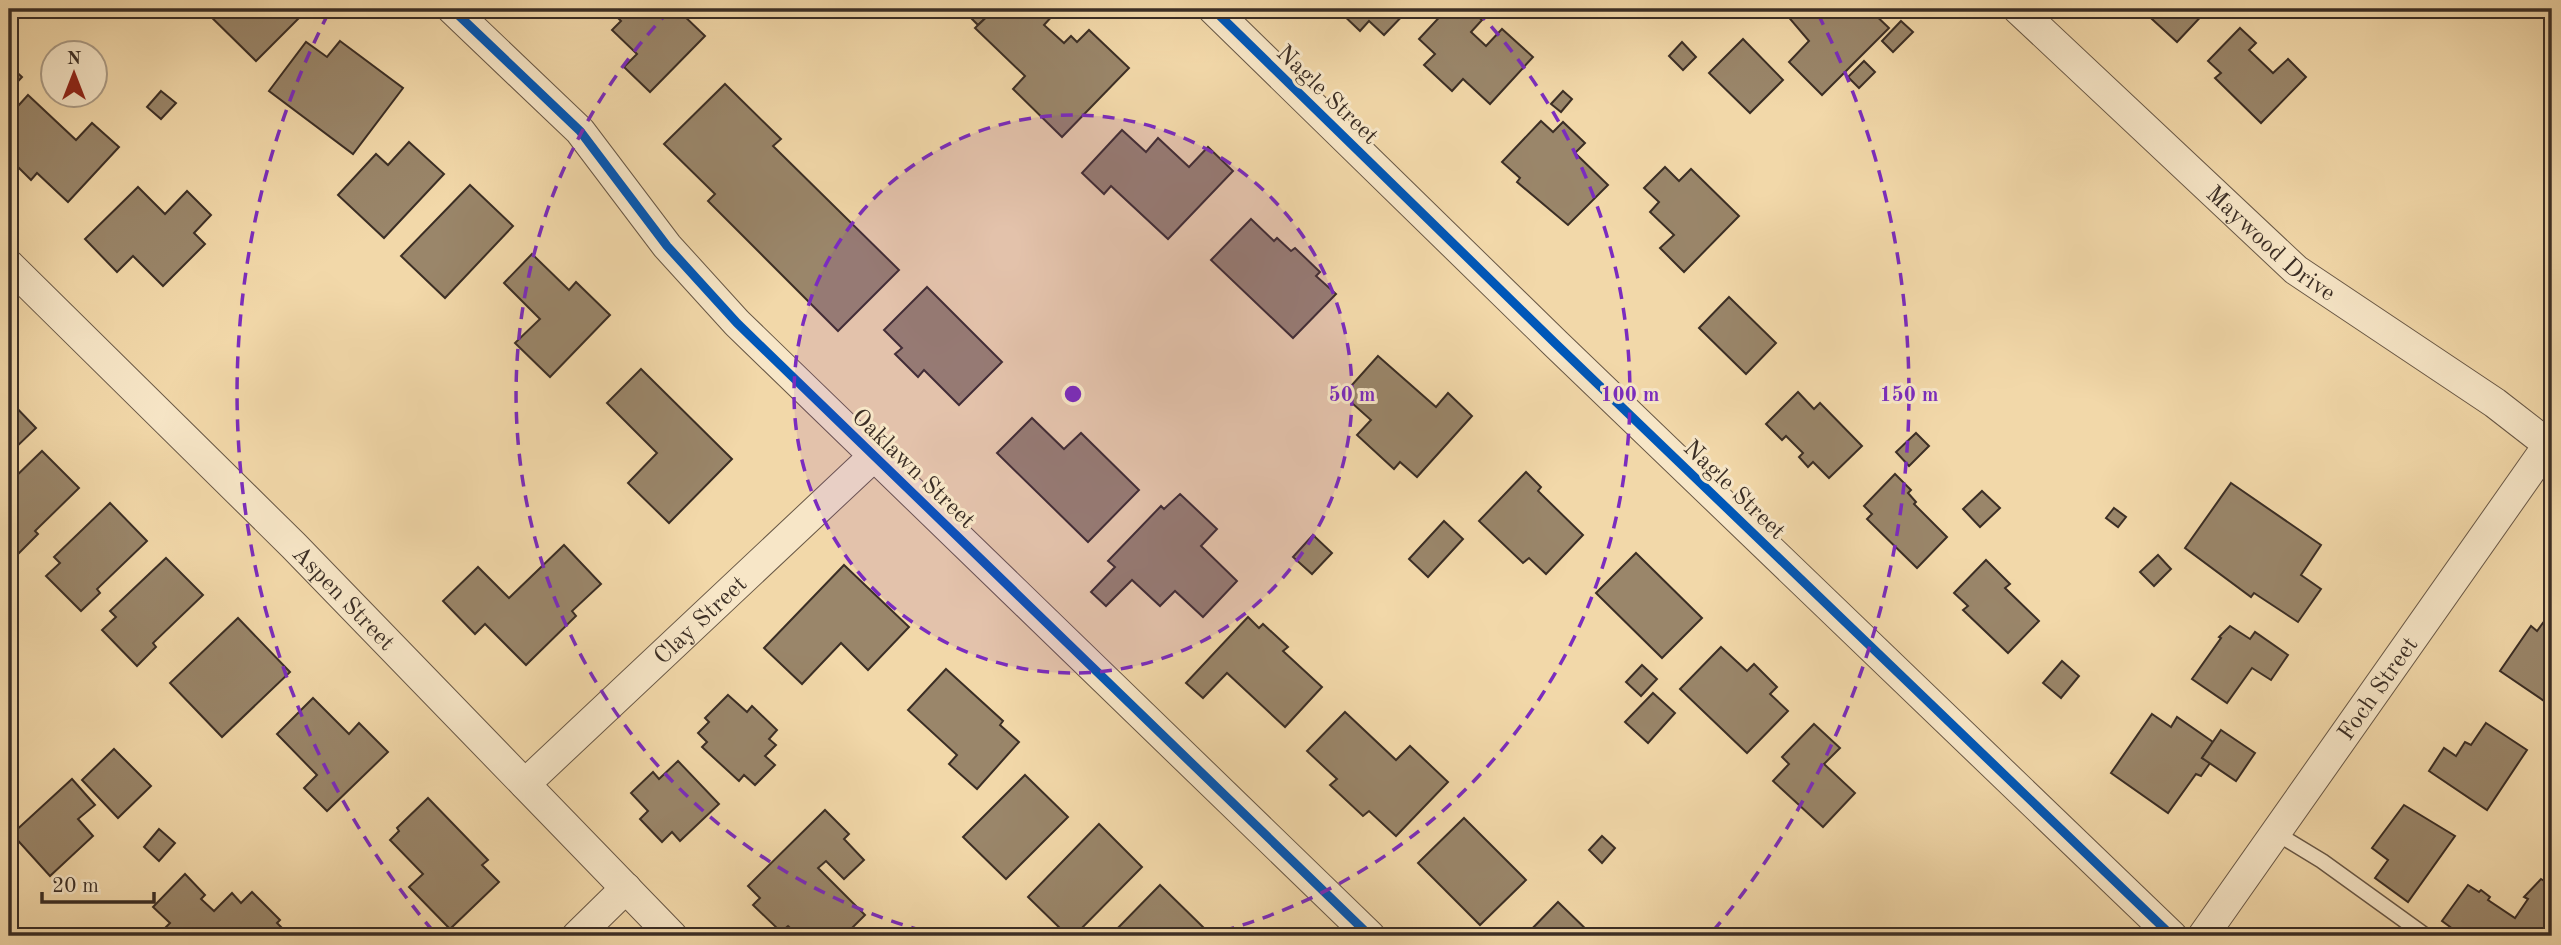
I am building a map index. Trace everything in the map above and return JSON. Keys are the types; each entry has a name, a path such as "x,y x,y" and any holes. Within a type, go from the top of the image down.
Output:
{"street":[{"name":"Oaklawn Street","path":"452,9 580,131 615,181 737,324 1370,936"},
{"name":"Nagle Street","path":"1213,9 2172,936"},
{"name":"Maywood Drive","path":"2018,9 2295,270 2495,402 2550,442"},
{"name":"Aspen Street","path":"9,265 294,546 672,936"},
{"name":"Foch Street","path":"2203,936 2550,442"},
{"name":"Clay Street","path":"525,784 874,456"},
{"path":"577,936 626,888"}],"lane":[{"path":"2276,833 2322,861 2426,936"}],"building":[{"path":"203,9 308,9 256,61"},
{"path":"609,9 677,9 705,36 650,92 624,67 637,54 612,30 621,21"},
{"path":"962,9 995,9 978,25"},
{"path":"995,9 1049,9 1054,14 1044,25 1064,43 1071,36 1077,42 1089,30 1129,68 1062,137 1013,89 1025,76 975,28"},
{"path":"1337,9 1409,9 1384,35 1369,21 1360,31"},
{"path":"1447,9 1469,9 1482,20 1471,32 1486,46 1502,29 1533,57 1490,104 1463,79 1452,91 1424,65 1435,54 1419,39"},
{"path":"1790,9 1857,9 1860,12 1869,9 1889,28 1822,95 1789,62 1809,41 1785,13"},
{"path":"2141,9 2208,9 2177,42"},
{"path":"1901,21 1913,32 1893,52 1882,41"},
{"path":"2240,28 2256,43 2249,50 2273,73 2288,59 2306,77 2261,123 2215,78 2221,73 2208,61"},
{"path":"1743,39 1783,80 1750,113 1709,73"},
{"path":"340,41 403,88 353,154 269,91 306,42 327,57"},
{"path":"1682,42 1696,57 1683,70 1669,56"},
{"path":"1864,61 1875,72 1859,88 1848,77"},
{"path":"9,65 22,77 9,91"},
{"path":"725,84 781,139 773,146 899,270 838,331 708,201 715,194 664,144"},
{"path":"161,91 176,103 161,119 147,107"},
{"path":"1563,91 1572,99 1561,112 1551,104"},
{"path":"28,95 38,104 38,108 42,108 76,140 92,123 119,147 68,202 37,173 31,180 9,158 9,116"},
{"path":"1541,121 1553,132 1563,122 1585,143 1575,153 1608,185 1568,225 1517,182 1520,178 1502,162"},
{"path":"1122,130 1146,152 1158,138 1189,167 1208,147 1233,171 1168,239 1111,186 1104,194 1082,173"},
{"path":"409,142 444,174 384,238 338,195 376,154 388,165"},
{"path":"1665,167 1679,181 1691,169 1739,216 1684,272 1660,248 1674,235 1650,212 1659,202 1644,188"},
{"path":"470,185 513,226 445,298 401,256"},
{"path":"138,187 165,214 187,191 211,215 194,233 205,244 163,286 133,256 117,272 85,239"},
{"path":"1251,219 1274,241 1277,238 1291,251 1295,248 1320,272 1316,276 1336,294 1293,338 1211,260"},
{"path":"532,254 569,290 576,282 610,315 550,377 515,343 540,319 504,283"},
{"path":"927,287 1002,362 959,405 924,370 918,377 895,354 902,348 884,330"},
{"path":"1729,297 1776,343 1746,374 1699,328"},
{"path":"1378,356 1436,407 1448,393 1472,416 1417,477 1400,462 1394,469 1357,435 1371,420 1343,395"},
{"path":"641,369 732,459 669,523 628,483 657,453 607,403"},
{"path":"1798,392 1814,409 1820,403 1862,446 1829,478 1813,462 1808,467 1799,457 1803,453 1786,436 1782,440 1766,424"},
{"path":"9,400 36,428 9,454"},
{"path":"1032,418 1064,449 1081,433 1139,490 1088,542 997,453"},
{"path":"1916,433 1929,446 1909,466 1896,452"},
{"path":"42,451 79,488 35,531 38,534 19,553 9,543 9,483"},
{"path":"1526,472 1541,487 1538,491 1583,535 1546,574 1529,558 1523,563 1479,521"},
{"path":"1895,474 1911,490 1908,493 1916,502 1914,504 1947,537 1917,568 1867,519 1872,514 1864,506"},
{"path":"2231,483 2321,545 2301,575 2321,589 2298,622 2254,593 2251,597 2185,548"},
{"path":"1982,491 2000,508 1980,527 1963,509"},
{"path":"1180,494 1217,529 1201,546 1237,581 1203,617 1175,591 1160,606 1132,580 1106,606 1091,592 1115,567 1108,561 1161,506 1164,509"},
{"path":"110,503 147,541 97,589 100,593 81,611 46,576 60,563 54,557"},
{"path":"2114,508 2126,517 2118,527 2106,518"},
{"path":"1444,521 1463,539 1428,577 1409,559"},
{"path":"1313,535 1332,553 1312,574 1293,557"},
{"path":"564,545 601,584 572,611 576,616 526,665 485,624 475,634 443,601 478,567 509,598"},
{"path":"1636,553 1702,618 1662,658 1596,593"},
{"path":"2158,555 2171,569 2154,586 2140,572"},
{"path":"166,558 203,595 153,643 156,647 137,666 102,630 116,617 110,611"},
{"path":"1986,560 2010,584 2005,588 2039,621 2008,653 1963,610 1968,606 1954,593"},
{"path":"844,565 909,627 868,670 841,643 802,684 764,648"},
{"path":"2551,612 2550,705 2500,671 2531,626 2537,631"},
{"path":"1248,617 1259,628 1263,624 1288,647 1283,651 1322,687 1285,727 1227,673 1203,698 1186,683"},
{"path":"238,618 290,672 222,737 170,683"},
{"path":"2230,626 2250,639 2255,632 2288,655 2271,680 2252,668 2227,703 2192,679 2221,638 2219,637"},
{"path":"1721,647 1747,671 1754,664 1777,687 1770,694 1788,711 1747,753 1680,689"},
{"path":"2062,661 2079,676 2061,698 2043,683"},
{"path":"1642,665 1657,679 1641,696 1626,682"},
{"path":"946,669 1003,721 1000,725 1019,742 977,789 949,764 957,755 908,710"},
{"path":"1653,693 1675,713 1648,743 1625,722"},
{"path":"728,695 747,712 752,706 777,730 769,739 776,745 765,756 775,765 755,785 744,775 739,781 702,747 707,742 698,733 709,722 705,718"},
{"path":"313,698 349,734 359,723 388,752 327,811 304,788 317,775 277,734"},
{"path":"1345,712 1396,760 1410,746 1448,782 1396,836 1369,811 1363,816 1330,785 1337,779 1307,751"},
{"path":"2152,714 2171,727 2177,717 2213,742 2202,758 2210,763 2201,776 2196,774 2168,813 2111,773"},
{"path":"2486,723 2527,750 2487,810 2429,771 2444,748 2456,756 2465,742 2471,745"},
{"path":"1814,724 1840,748 1824,764 1855,793 1823,827 1773,781 1789,764 1782,757"},
{"path":"2221,730 2255,753 2236,781 2202,758"},
{"path":"114,749 151,786 118,818 82,780"},
{"path":"678,761 719,804 680,841 672,832 662,842 640,819 648,811 631,793 653,772 659,779"},
{"path":"1025,775 1068,817 1006,879 963,837"},
{"path":"72,779 95,805 78,819 93,836 50,876 12,834"},
{"path":"428,798 488,860 482,865 499,882 450,929 409,887 423,874 390,840 399,831 397,828"},
{"path":"2404,805 2455,836 2408,902 2375,878 2388,860 2372,848"},
{"path":"825,810 849,834 844,839 864,860 844,879 826,861 818,868 865,915 844,936 799,936 788,926 781,932 753,905 760,898 748,886"},
{"path":"1464,818 1526,880 1480,925 1418,863"},
{"path":"1099,824 1142,867 1074,936 1068,936 1028,897"},
{"path":"159,829 175,843 159,861 144,847"},
{"path":"1602,836 1615,848 1602,863 1589,850"},
{"path":"185,874 205,895 201,899 214,911 232,893 241,903 252,892 280,920 277,923 290,936 167,936 162,931 170,923 153,907"},
{"path":"2541,879 2552,886 2552,936 2456,936 2450,932 2453,929 2442,921 2468,885 2479,892 2481,890 2490,897 2488,900 2515,918 2528,899 2524,897"},
{"path":"1160,885 1204,928 1196,936 1110,936"},
{"path":"1558,902 1593,936 1525,936"}],"cycle path":[{"path":"452,9 580,131 667,246 737,323 1370,936"},
{"path":"1213,9 1555,343 2172,936"}]}
